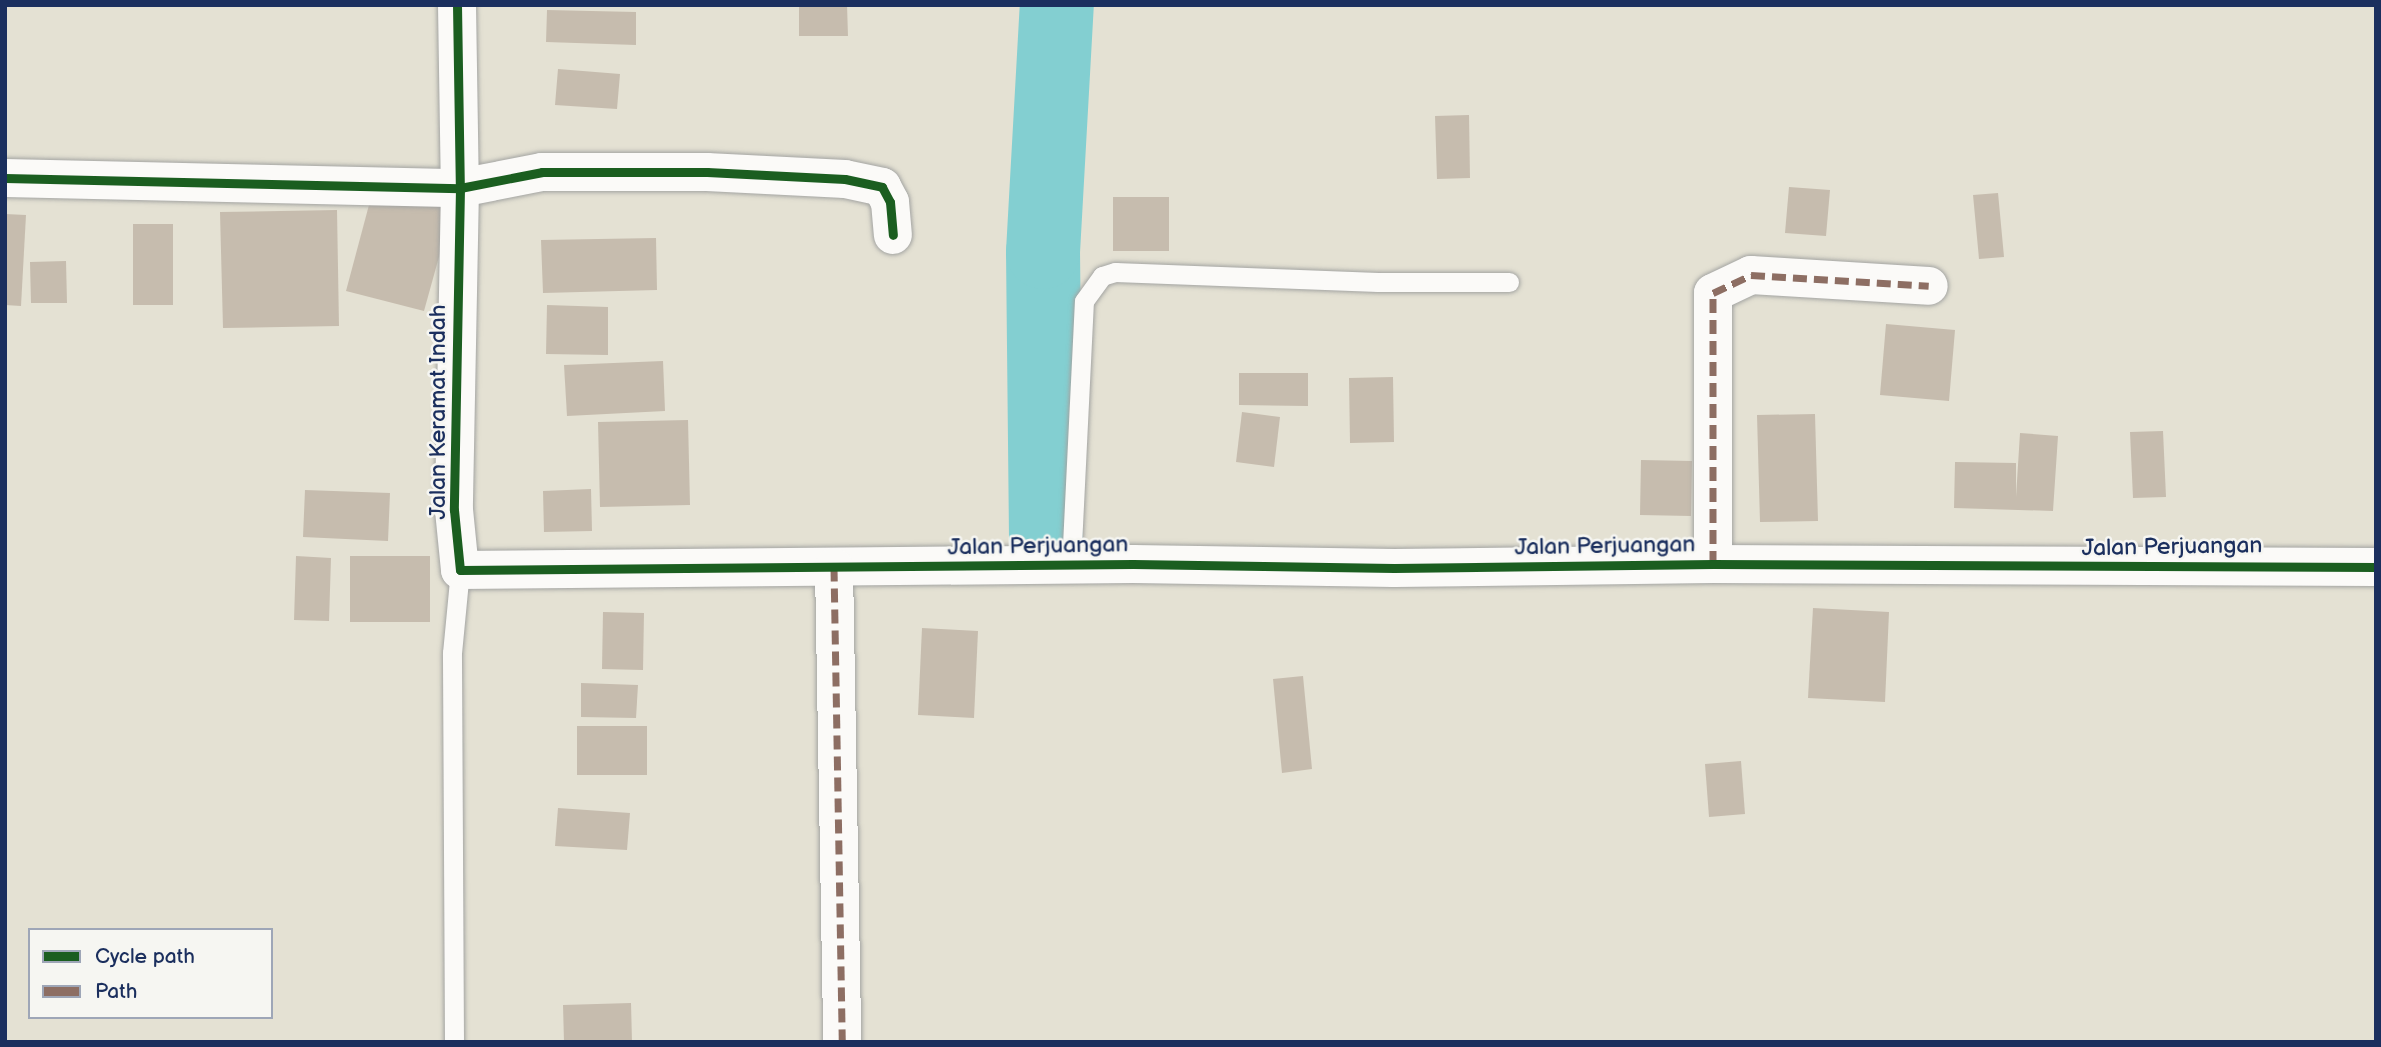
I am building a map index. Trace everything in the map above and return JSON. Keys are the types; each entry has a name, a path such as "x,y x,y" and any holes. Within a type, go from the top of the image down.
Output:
{"street":[{"name":"Jalan Keramat Indah","path":"457,5 460,188 454,510 460,570"},
{"path":"5,178 460,188 542,172 707,172 868,181 882,187 890,202 893,235"},
{"path":"1713,564 1713,293 1751,275 1929,286"},
{"name":"Jalan Perjuangan","path":"834,567 1394,568 1713,564 2376,567"},
{"path":"460,570 834,567 842,1042"}],"lane":[{"path":"1071,566 1084,301 1102,276 1115,272 1378,282 1509,282"},
{"path":"454,1042 452,653 460,570"}],"building":[{"path":"799,5 847,5 848,36 799,36"},
{"path":"547,10 636,12 636,45 546,42"},
{"path":"558,69 620,74 617,109 555,105"},
{"path":"1469,115 1470,178 1437,179 1435,116"},
{"path":"1789,187 1830,190 1826,236 1785,233"},
{"path":"373,190 452,210 424,311 346,291"},
{"path":"1998,193 2004,257 1979,259 1973,195"},
{"path":"1113,197 1169,197 1169,251 1113,251"},
{"path":"337,210 339,326 223,328 220,212"},
{"path":"5,214 26,215 21,306 5,305"},
{"path":"133,224 173,224 173,305 133,305"},
{"path":"656,238 657,290 543,293 541,240"},
{"path":"66,261 67,303 31,303 30,262"},
{"path":"547,305 608,307 608,355 546,354"},
{"path":"1886,324 1955,330 1949,401 1880,395"},
{"path":"663,361 665,411 567,416 564,365"},
{"path":"1239,373 1308,373 1308,406 1239,405"},
{"path":"1393,377 1394,442 1350,443 1349,378"},
{"path":"1242,412 1280,417 1274,467 1236,462"},
{"path":"1815,414 1818,521 1760,522 1757,415"},
{"path":"688,420 690,505 600,507 598,422"},
{"path":"2163,431 2166,497 2133,498 2130,432"},
{"path":"2020,433 2058,436 2053,511 1954,508 1955,462 2016,463 2016,497"},
{"path":"1641,460 1692,461 1691,516 1640,515"},
{"path":"591,489 592,531 544,532 543,491"},
{"path":"305,490 390,493 388,541 303,537"},
{"path":"296,556 331,558 329,621 294,620"},
{"path":"350,556 430,556 430,622 350,622"},
{"path":"1813,608 1889,612 1885,702 1808,698"},
{"path":"603,612 644,613 643,670 602,669"},
{"path":"922,628 978,631 974,718 918,715"},
{"path":"1303,676 1312,769 1282,773 1273,679"},
{"path":"581,683 638,685 636,718 581,717"},
{"path":"577,726 647,726 647,775 577,775"},
{"path":"1741,761 1745,814 1709,817 1705,764"},
{"path":"558,808 630,813 627,850 555,846"},
{"path":"631,1003 632,1042 564,1042 563,1005"}],"waterway":[{"path":"1046,537 1043,252 1057,5"}],"marked path":[{"path":"1713,564 1713,293 1751,275 1929,286"},
{"path":"834,567 842,1042"}],"cycle path":[{"path":"457,5 460,188 454,510 460,570 1133,564 1394,568 1713,564 2376,567"},
{"path":"5,178 460,188 542,172 707,172 845,179 882,187 890,202 893,235"}]}
